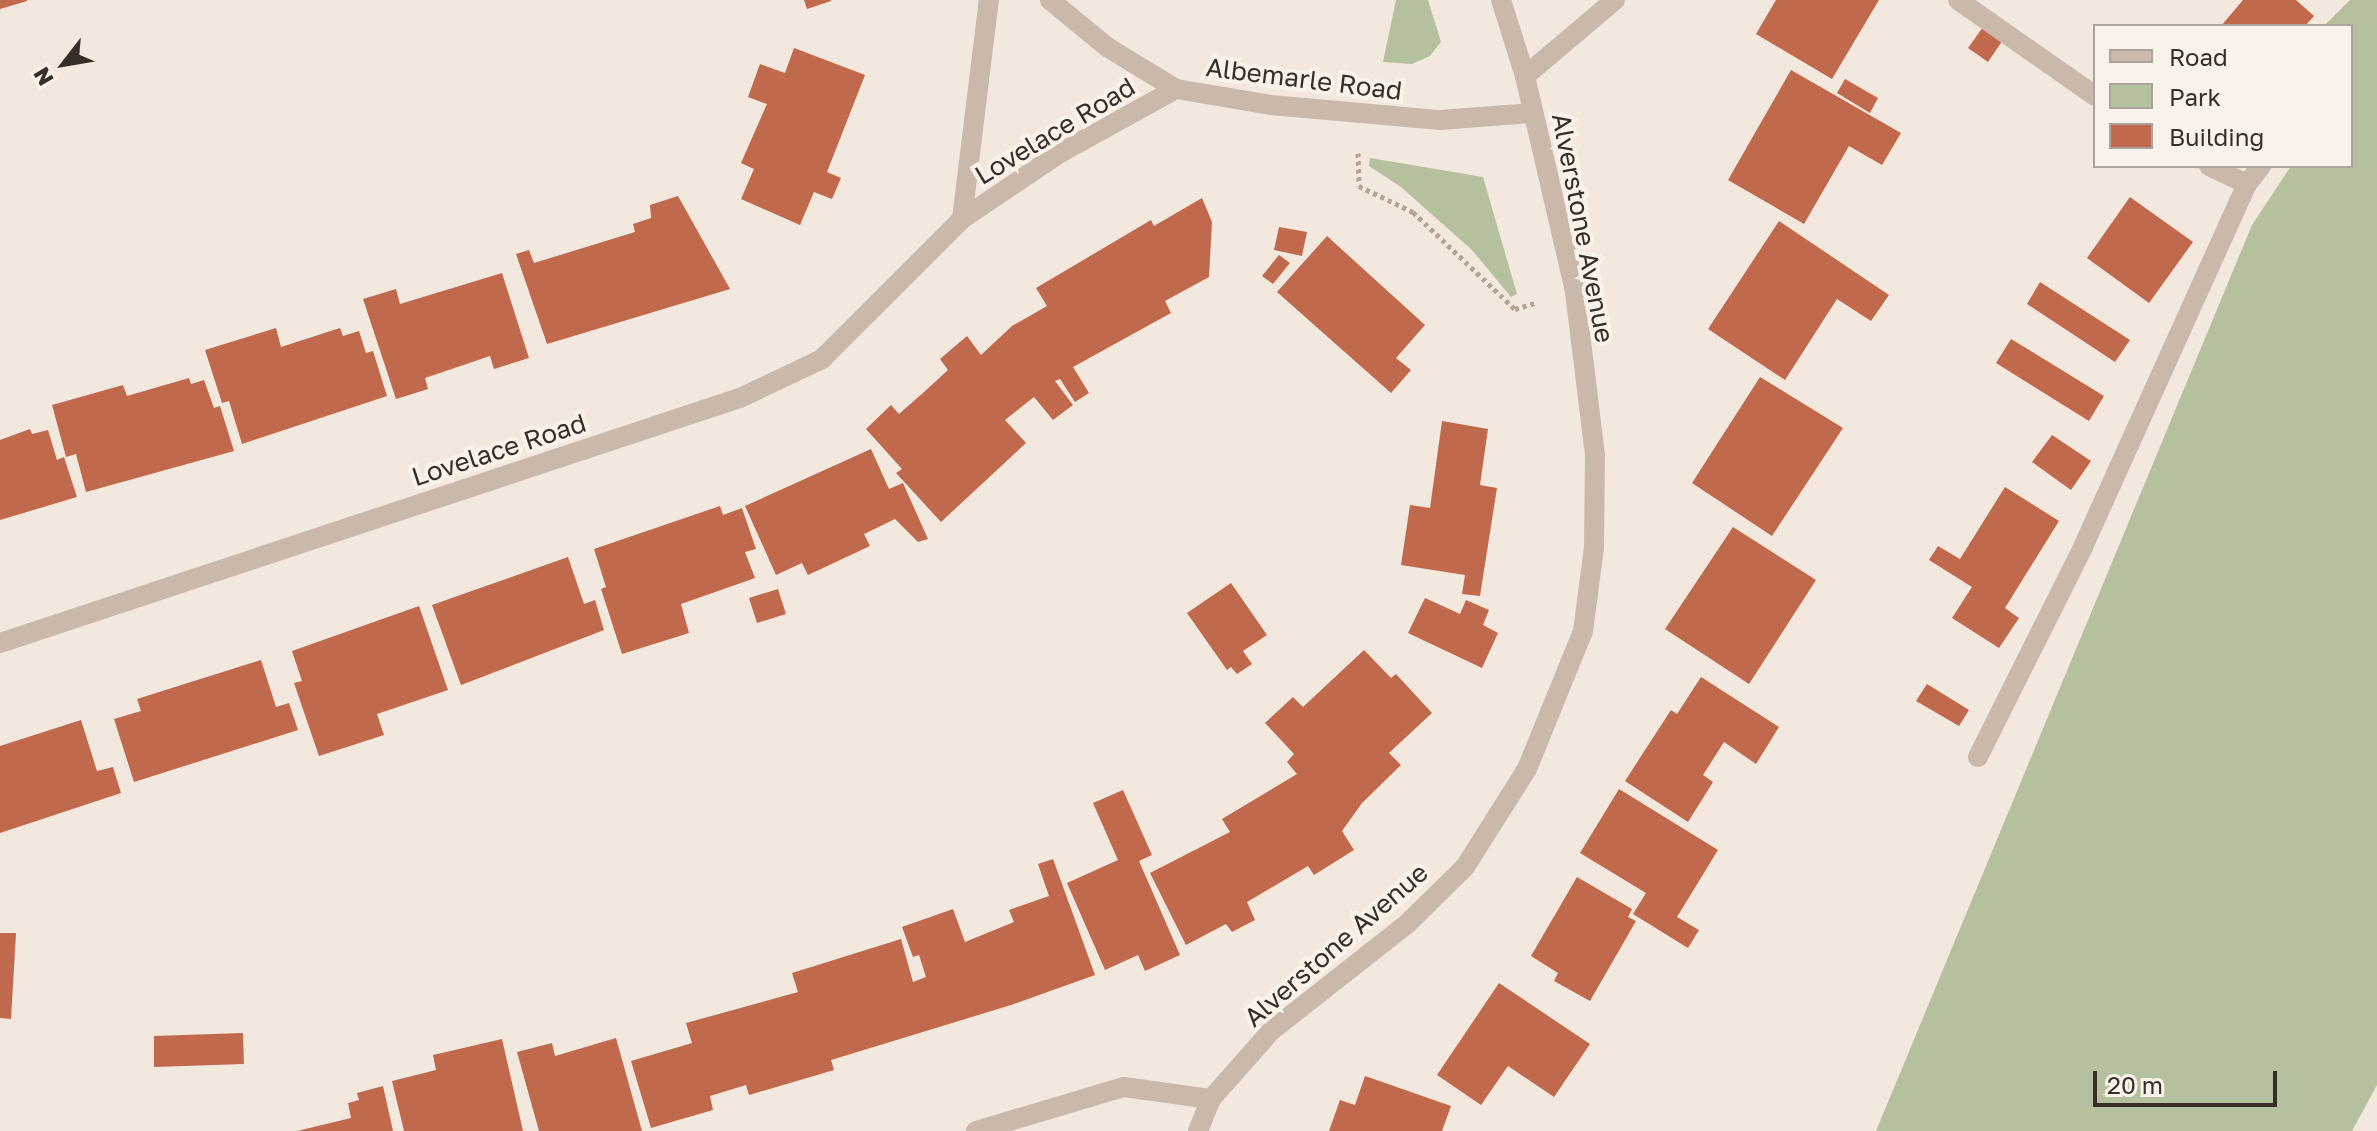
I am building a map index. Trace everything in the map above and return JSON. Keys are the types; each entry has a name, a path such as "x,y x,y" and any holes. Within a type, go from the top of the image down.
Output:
{"street":[{"name":"Lovelace Road","path":"962,219 989,0"},
{"name":"Albemarle Road","path":"1050,0 1107,47 1176,89 1271,105 1440,120 1533,113"},
{"name":"Alverstone Avenue","path":"1198,1131 1211,1099 1271,1031 1408,923 1465,867 1527,769 1583,631 1594,548 1595,455 1575,291 1525,76 1501,0"},
{"path":"1525,76 1615,0"},
{"path":"1958,0 2093,95"},
{"name":"Lovelace Road","path":"0,643 740,398 822,359 962,219 1060,153 1176,89"},
{"path":"2213,168 2247,184"},
{"path":"1978,757 2083,547 2247,184 2259,168"},
{"path":"976,1131 1124,1087 1211,1099"}],"path":[{"path":"1357,112 1359,186 1413,212 1515,309 1575,291"}],"green space":[{"path":"1396,0 1428,0 1441,42 1430,56 1412,64 1383,62"},
{"path":"2350,0 2377,0 2377,1085 2352,1131 1876,1131 2252,225 2290,168 2353,168 2353,24 2326,24"},
{"path":"1370,158 1483,177 1517,294 1511,297 1472,250 1401,187 1369,166"}],"building":[{"path":"0,0 27,0 27,1 0,9"},
{"path":"804,0 831,0 831,1 807,9"},
{"path":"1776,0 1879,0 1832,79 1756,34"},
{"path":"2243,0 2296,0 2314,16 2307,24 2223,24"},
{"path":"1986,23 2005,37 1988,62 1968,48"},
{"path":"794,48 865,75 827,172 841,178 832,199 814,192 800,225 741,199 754,169 741,163 767,104 748,97 760,64 785,73"},
{"path":"1791,70 1901,133 1882,165 1849,146 1804,224 1728,180"},
{"path":"1845,79 1878,98 1870,113 1837,93"},
{"path":"678,196 730,289 547,344 516,254 529,250 534,263 635,232 633,224 651,218 650,205"},
{"path":"2130,197 2193,242 2149,303 2087,258"},
{"path":"1202,198 1212,222 1209,277 1165,301 1171,313 1073,367 1089,393 1075,402 1060,379 1055,381 1073,405 1053,420 1034,397 1005,420 1026,443 941,522 896,473 902,469 866,429 891,405 899,414 948,370 940,359 967,336 981,355 1012,326 1047,306 1036,288 1151,220 1154,226"},
{"path":"1779,221 1889,295 1871,321 1837,299 1785,380 1708,329"},
{"path":"1279,227 1307,232 1302,256 1274,250"},
{"path":"1327,236 1425,325 1396,358 1411,370 1391,393 1277,292"},
{"path":"1279,255 1290,263 1273,284 1262,276"},
{"path":"502,273 529,358 494,369 490,356 425,378 428,389 396,399 363,299 396,289 400,304"},
{"path":"2040,282 2130,340 2115,362 2027,304"},
{"path":"276,328 281,347 340,328 343,336 359,331 366,353 373,351 387,396 242,444 229,401 222,403 205,350"},
{"path":"2011,339 2104,396 2089,421 1996,363"},
{"path":"1760,377 1843,428 1772,536 1692,483"},
{"path":"189,378 191,384 204,380 214,408 220,406 234,451 86,492 76,454 66,457 52,405 123,385 127,396"},
{"path":"1442,421 1488,429 1480,485 1497,488 1480,596 1462,594 1465,575 1401,565 1410,505 1430,508"},
{"path":"30,429 32,434 48,430 57,460 64,457 77,497 0,520 0,440"},
{"path":"2052,435 2091,461 2071,490 2032,462"},
{"path":"871,449 889,489 903,483 928,539 918,542 895,519 864,534 870,546 808,575 802,563 776,575 745,506"},
{"path":"2005,487 2059,521 2005,608 2019,618 1999,648 1952,618 1972,587 1929,560 1938,546 1960,559"},
{"path":"720,506 723,515 742,508 756,549 745,552 755,578 681,604 689,633 622,654 601,589 606,587 594,549"},
{"path":"1733,527 1816,580 1749,684 1665,629"},
{"path":"568,557 584,604 595,600 604,630 461,685 432,605"},
{"path":"1231,583 1267,635 1243,651 1252,664 1237,674 1231,667 1227,670 1187,613"},
{"path":"778,589 786,614 757,623 749,598"},
{"path":"1425,598 1460,614 1466,600 1489,610 1483,625 1498,633 1482,668 1408,633"},
{"path":"419,606 448,690 377,714 384,735 319,756 294,683 302,681 292,651"},
{"path":"1364,650 1391,678 1396,674 1432,713 1389,753 1401,765 1362,803 1342,831 1354,850 1314,875 1308,866 1247,902 1255,920 1232,932 1226,924 1186,945 1150,873 1230,832 1222,819 1297,774 1287,762 1294,754 1265,723 1293,697 1303,707"},
{"path":"261,660 276,707 289,703 298,730 134,782 114,719 141,711 137,699"},
{"path":"1701,677 1779,727 1756,764 1724,742 1703,775 1713,782 1688,822 1625,781 1671,710 1677,714"},
{"path":"1927,684 1969,710 1959,726 1916,701"},
{"path":"81,720 97,771 113,767 121,793 0,833 0,746"},
{"path":"1619,789 1718,850 1677,917 1699,930 1688,948 1633,914 1646,893 1580,853"},
{"path":"1123,790 1152,855 1139,861 1180,955 1145,971 1138,955 1105,970 1067,883 1118,860 1093,803"},
{"path":"1053,859 1095,975 1011,1005 831,1060 834,1070 749,1095 746,1085 710,1096 713,1110 651,1128 631,1061 692,1043 686,1023 798,992 792,973 901,939 913,982 926,977 919,955 913,957 902,927 953,909 965,942 1014,922 1009,910 1049,896 1038,864"},
{"path":"1577,877 1632,909 1628,917 1636,921 1590,1001 1554,981 1558,973 1531,956"},
{"path":"0,933 16,933 11,1019 0,1018"},
{"path":"1499,983 1590,1044 1554,1097 1508,1066 1481,1105 1437,1075"},
{"path":"243,1033 244,1064 154,1067 154,1036"},
{"path":"616,1038 642,1131 539,1131 517,1052 552,1043 555,1056"},
{"path":"502,1039 523,1131 404,1131 392,1081 436,1070 433,1055"},
{"path":"1365,1076 1451,1106 1442,1131 1329,1131 1340,1100 1355,1105"},
{"path":"383,1086 393,1131 297,1131 351,1118 348,1103 359,1100 357,1093"}]}
